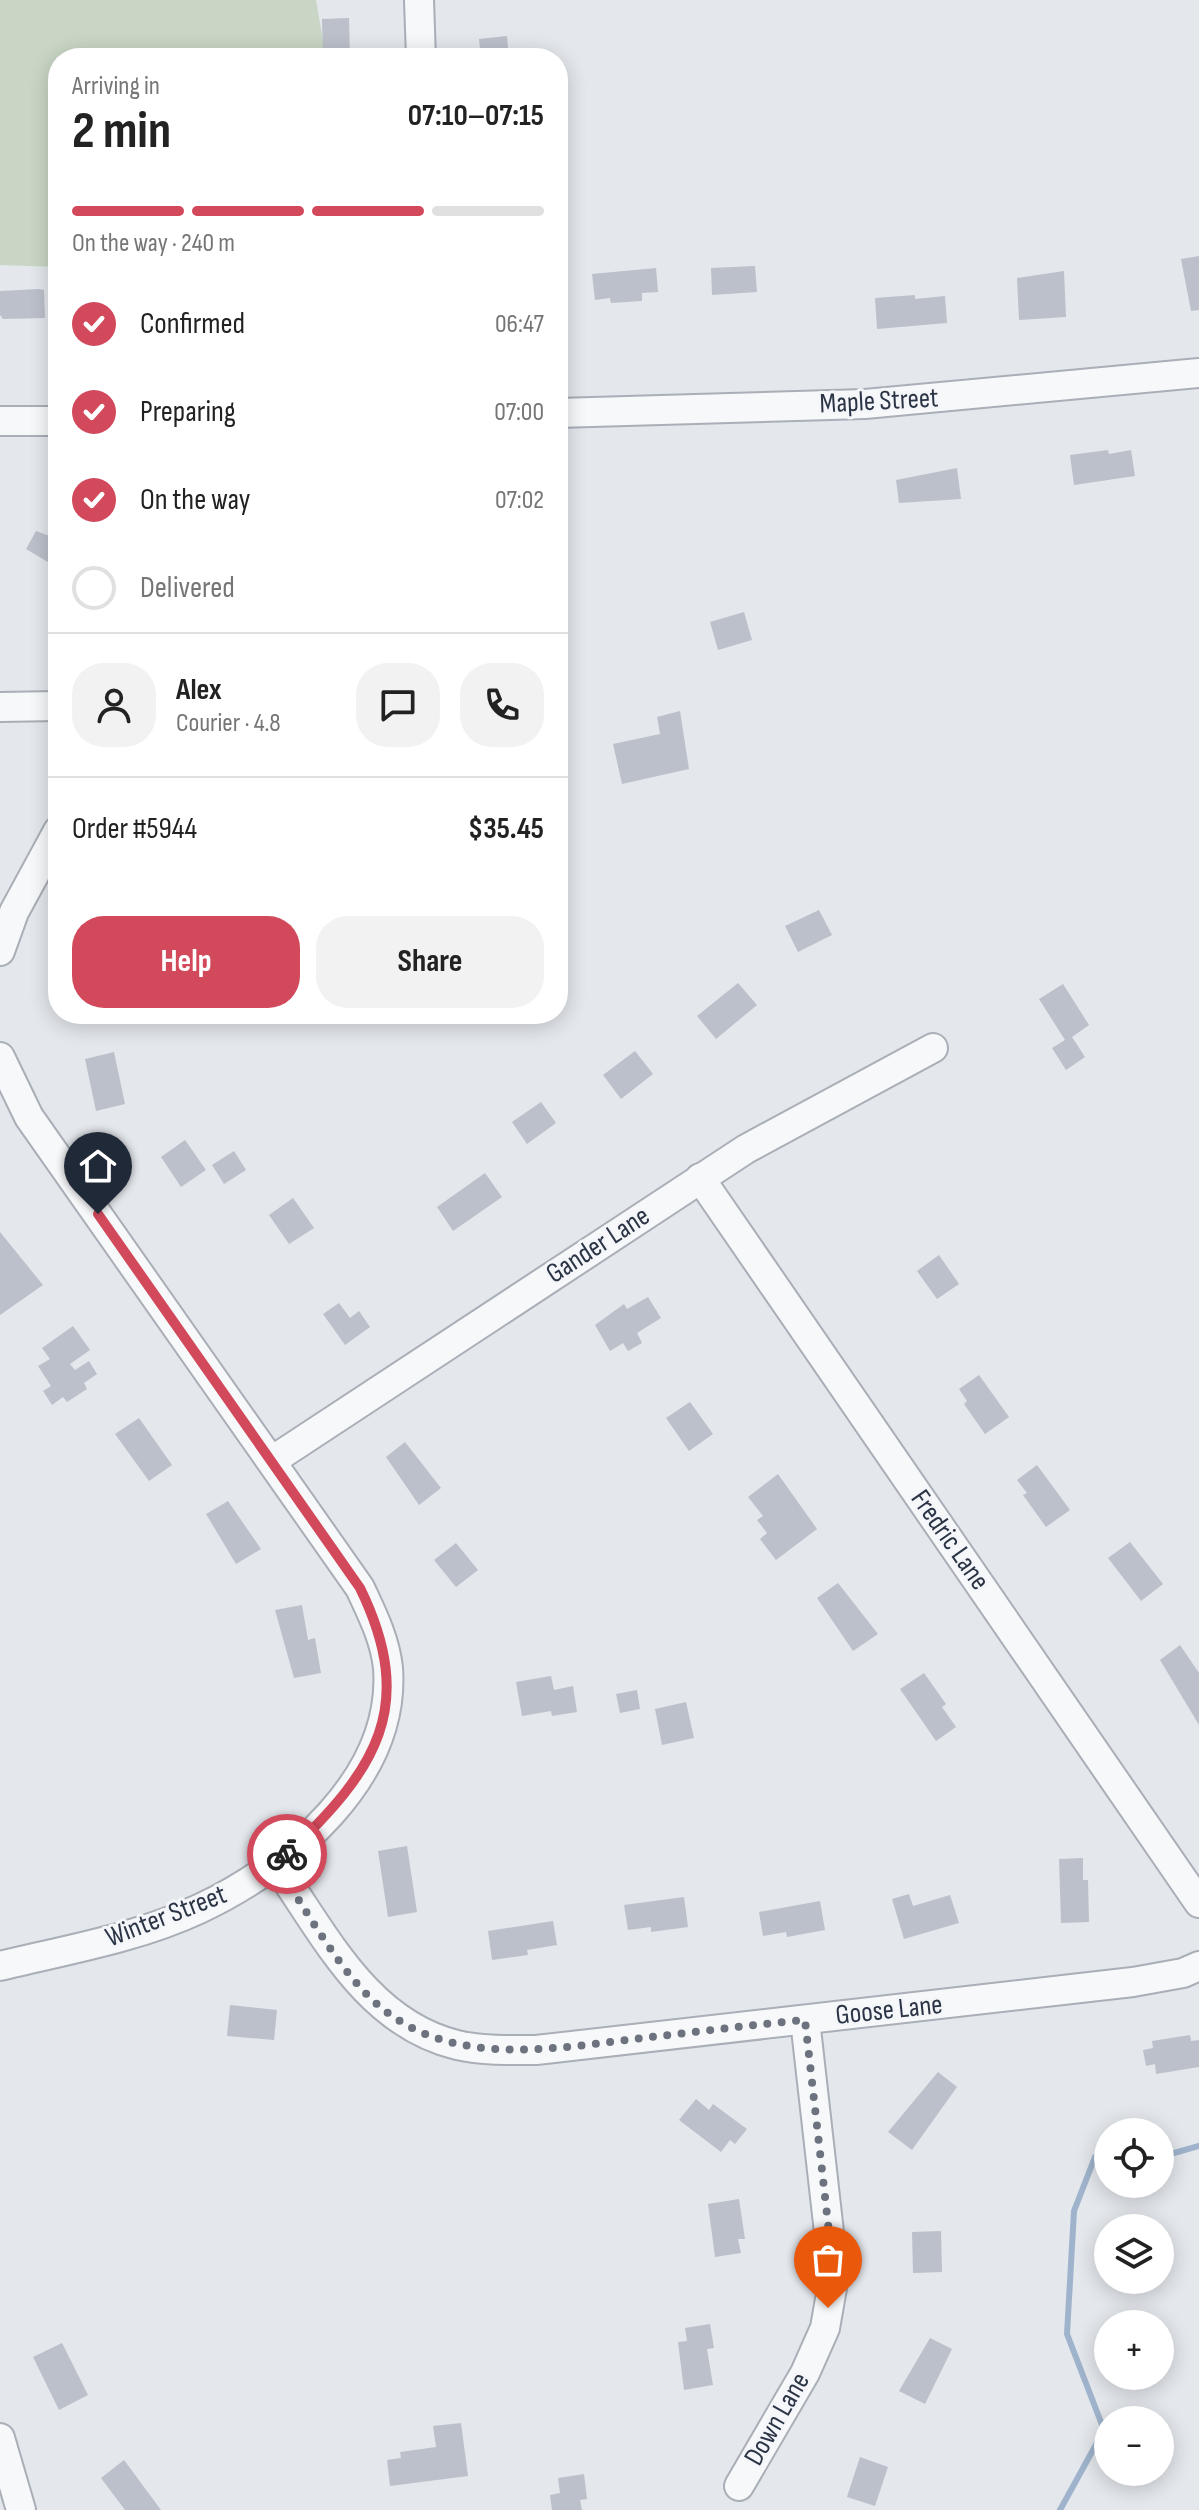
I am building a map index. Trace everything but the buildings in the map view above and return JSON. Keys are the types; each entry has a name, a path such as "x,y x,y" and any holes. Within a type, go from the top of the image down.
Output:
{"street":[{"path":"419,0 421,48"},
{"name":"Maple Street","path":"568,413 865,404 1199,373"},
{"path":"0,421 48,421"},
{"path":"0,707 48,706"},
{"path":"0,951 14,912 48,849"},
{"name":"Gander Lane","path":"273,1460 746,1149 933,1048"},
{"name":"Winter Street","path":"0,1057 29,1117 273,1460 360,1588 380,1634 388,1685 383,1723 368,1758 343,1796 276,1865 222,1897 170,1920 0,1966"},
{"name":"Fredric Lane","path":"700,1178 1199,1903"},
{"name":"Goose Lane","path":"276,1865 357,1982 383,2009 409,2027 459,2045 536,2050 1133,1982 1183,1973 1199,1966"},
{"name":"Down Lane","path":"739,2486 805,2373 825,2328 832,2288 830,2241 805,2020"},
{"path":"0,2438 21,2510"}],"green space":[{"path":"0,0 316,0 324,48 48,48 48,267 0,265"}],"waterway":[{"path":"1174,2153 1199,2146"},
{"path":"1060,2510 1104,2430 1067,2334 1074,2211 1094,2160"}],"way so far":[{"path":"287,1854 276,1865 357,1982 383,2009 409,2027 431,2037 459,2045 536,2050 805,2020 830,2241 832,2288 828,2308"}],"route":[{"path":"98,1214 360,1588 385,1650 388,1685 383,1723 376,1744 343,1796 287,1854"}]}
